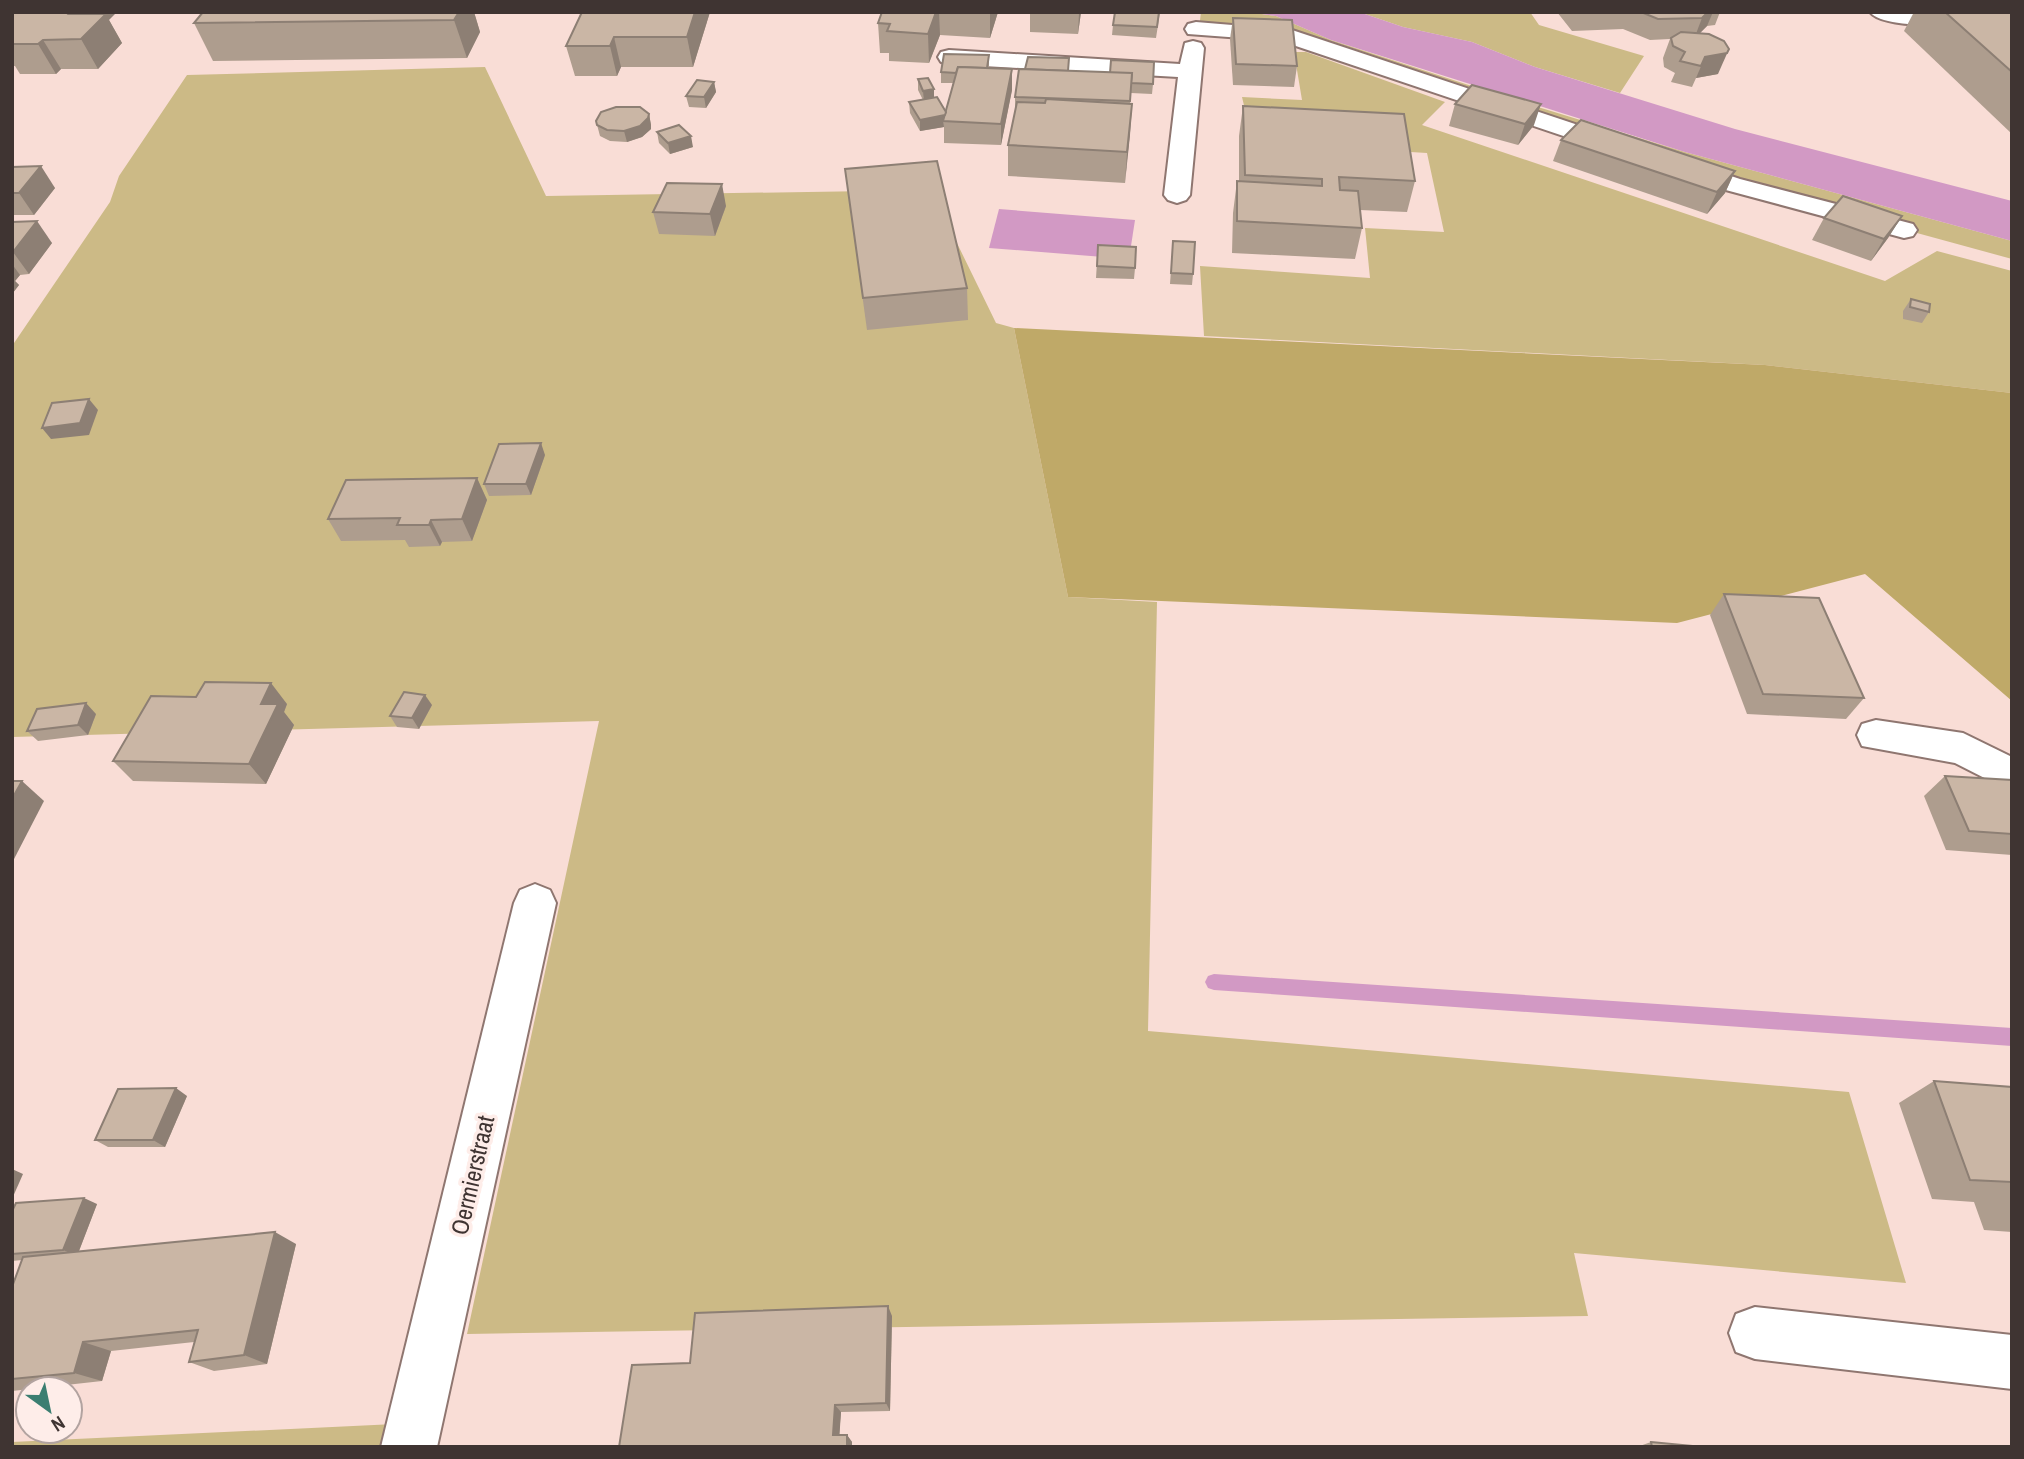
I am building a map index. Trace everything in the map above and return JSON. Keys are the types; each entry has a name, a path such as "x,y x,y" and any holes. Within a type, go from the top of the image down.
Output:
{"street":[{"path":"1881,12 1896,18 2012,17"},
{"path":"1177,195 1196,21 1283,35 1731,184 1904,230"},
{"path":"949,57 1189,71"},
{"path":"1876,734 1963,749 2012,776"},
{"name":"Oermierstraat","path":"409,1447 535,903"},
{"path":"1755,1333 2012,1363"}],"shaded area":[{"path":"1201,12 1248,12 1276,16 1331,40 1685,152 2012,241 2012,259 1672,166 1286,37 1199,29"},
{"path":"1248,12 1359,12 1403,27 1472,42 1535,67 1735,129 2012,201 2012,241 1685,152 1331,40 1276,16"},
{"path":"1359,12 1530,12 1539,25 1644,56 1620,93 1535,67 1472,42 1403,27"},
{"path":"1294,52 1306,52 1445,102 1422,125 1885,281 1937,251 2012,271 2012,393 1765,365 1204,336 1200,266 1370,278 1365,228 1444,232 1427,153 1244,142 1247,118 1242,97 1302,100"},
{"path":"485,67 546,196 931,190 996,323 1014,328 1068,597 1157,602 1148,1031 1849,1092 1906,1283 1574,1253 1588,1316 467,1334 599,721 12,737 12,346 110,202 119,176 187,75"},
{"path":"999,209 1135,220 1129,259 989,248"},
{"path":"1014,328 1765,365 2012,393 2012,701 1865,574 1677,623 1068,597"},
{"path":"395,1424 390,1447 12,1447 14,1442 14,1445 84,1445 84,1439"}],"building":[{"path":"13,12 71,12 69,14 106,14 81,39 12,44"},
{"path":"203,12 459,12 454,20 194,23"},
{"path":"582,12 695,12 687,37 614,37 610,46 566,46"},
{"path":"882,12 936,12 928,34 887,31 890,24 878,23"},
{"path":"1115,12 1159,12 1157,27 1113,25"},
{"path":"1641,12 1708,12 1702,18 1658,19"},
{"path":"1945,12 2012,12 2012,72"},
{"path":"1233,18 1292,20 1297,66 1236,64"},
{"path":"1681,32 1709,34 1724,41 1729,49 1727,53 1705,57 1701,66 1680,61 1685,52 1673,46 1671,38"},
{"path":"944,54 989,55 987,68 958,67 956,73 941,72"},
{"path":"1028,57 1069,58 1068,71 1025,69"},
{"path":"1111,60 1154,62 1153,84 1131,83 1132,73 1110,73"},
{"path":"958,67 1012,69 1001,124 943,121"},
{"path":"1019,69 1132,73 1130,101 1015,97"},
{"path":"928,78 934,89 923,91 918,79"},
{"path":"697,80 714,82 704,97 686,96"},
{"path":"1472,85 1541,104 1525,124 1455,104"},
{"path":"937,97 946,112 945,115 920,120 909,102"},
{"path":"1046,99 1132,104 1127,152 1008,145 1017,102 1045,103"},
{"path":"1243,106 1404,114 1415,181 1339,177 1340,190 1358,191 1362,228 1237,221 1237,181 1322,186 1322,179 1245,175"},
{"path":"616,107 640,107 649,114 648,118 640,126 624,131 607,130 597,125 596,121 601,112"},
{"path":"1581,120 1735,171 1717,192 1561,140"},
{"path":"679,125 691,136 668,143 657,132"},
{"path":"937,161 967,288 863,298 845,169"},
{"path":"41,166 19,193 12,193 12,167"},
{"path":"667,183 722,184 710,214 653,212"},
{"path":"1843,196 1902,216 1884,239 1824,218"},
{"path":"37,221 13,252 12,252 12,222"},
{"path":"1173,241 1195,242 1193,274 1171,273"},
{"path":"1098,245 1136,247 1135,268 1097,266"},
{"path":"1911,299 1930,304 1929,312 1910,307"},
{"path":"89,399 80,423 42,428 52,403"},
{"path":"541,443 526,484 484,484 499,444"},
{"path":"477,478 462,519 431,520 429,525 397,525 400,518 328,519 346,480"},
{"path":"1724,594 1819,598 1864,698 1763,694"},
{"path":"205,682 271,683 261,704 278,704 249,764 113,761 151,696 196,697"},
{"path":"404,692 425,695 412,718 390,716"},
{"path":"86,703 78,725 27,731 37,709"},
{"path":"1945,776 2012,780 2012,834 1969,831"},
{"path":"12,781 22,781 12,799"},
{"path":"1934,1081 2012,1087 2012,1182 1970,1180"},
{"path":"176,1088 153,1140 95,1140 118,1089"},
{"path":"84,1198 63,1250 12,1254 12,1211 16,1203"},
{"path":"275,1232 244,1355 189,1362 198,1330 83,1342 74,1373 14,1375 12,1379 12,1287 23,1257"},
{"path":"888,1306 886,1403 835,1405 833,1435 847,1435 847,1447 619,1447 632,1365 690,1363 695,1313"},
{"path":"1651,1442 1703,1447 1652,1447"}],"waterway":[{"path":"1214,982 2012,1037"}]}
